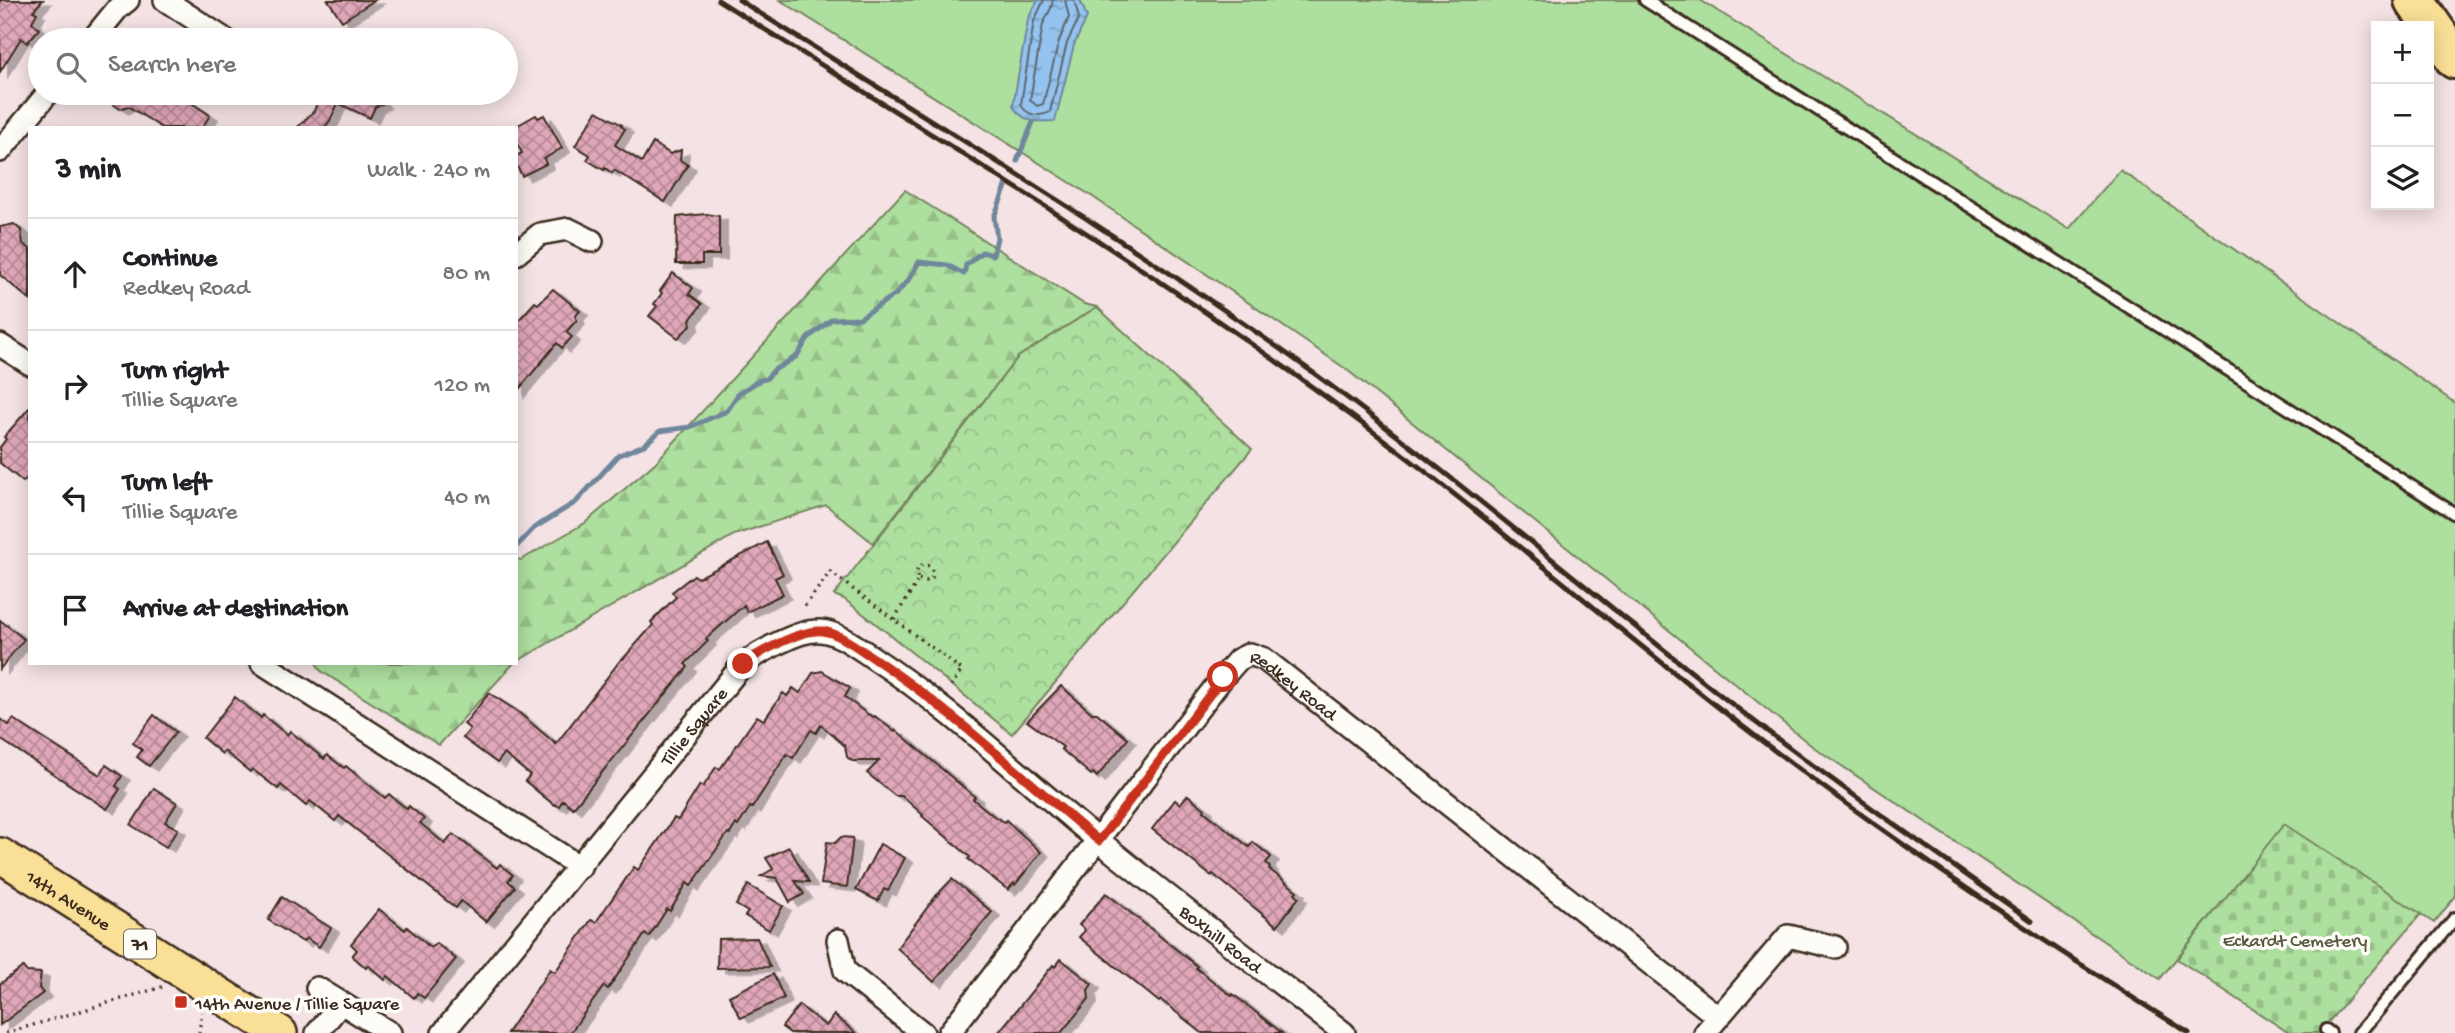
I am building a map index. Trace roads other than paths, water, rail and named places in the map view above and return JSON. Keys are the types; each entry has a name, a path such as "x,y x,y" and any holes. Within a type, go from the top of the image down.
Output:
{"highway":[{"path":"2414,0 2455,59"}],"main road":[{"name":"14th Avenue","path":"0,855 280,1033"}],"street":[{"path":"102,28 128,0"},
{"path":"165,0 208,28"},
{"path":"2,144 37,105"},
{"path":"518,252 540,234 568,229 592,241"},
{"path":"0,345 28,363"},
{"name":"Tillie Square","path":"443,1033 743,664 754,656 804,633 820,631 836,635 892,670 1099,841"},
{"name":"Redkey Road","path":"949,1033 1223,677 1238,660 1250,654 1264,659 1712,1025"},
{"path":"265,665 580,867"},
{"name":"Boxhill Road","path":"1099,841 1344,1033"},
{"path":"1712,1025 1788,936 1835,947"},
{"path":"838,940 845,971 923,1033"},
{"path":"317,988 390,1033"},
{"path":"317,1033 341,1003"}],"lane":[{"path":"1645,0 2455,514"},
{"path":"2359,1033 2455,918"}],"water":[{"path":"1038,0 1080,0 1087,17 1074,45 1055,121 1026,118 1013,106 1028,19"}],"waterway":[{"path":"1017,161 1033,122"},
{"path":"518,545 534,528 576,502 619,455 644,445 660,431 690,427 727,411 739,393 766,379 774,370 797,356 808,338 832,319 860,318 896,294 919,262 947,265 964,274 966,265 982,252 993,255 997,238 994,217 1007,184"}],"railway":[{"path":"718,0 1124,257 1282,366 1407,457 1784,758 2012,919 2189,1033"},
{"path":"739,0 1102,229 1245,324 1368,413 1472,494 1765,730 2032,921"}],"place":[{"name":"14th Avenue / Tillie Square","path":"181,1002"}],"park label":[{"name":"Eckardt Cemetery","path":"2295,939"}]}
